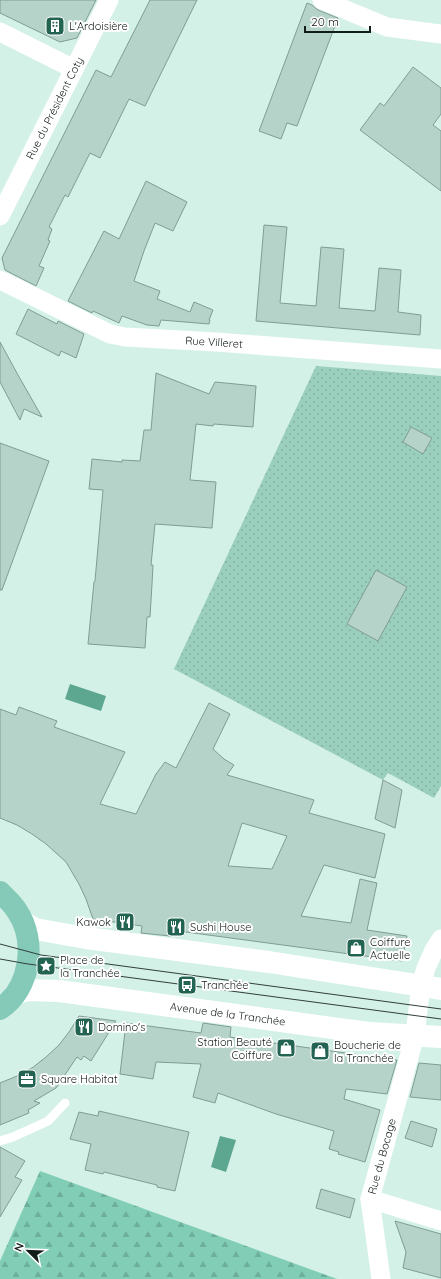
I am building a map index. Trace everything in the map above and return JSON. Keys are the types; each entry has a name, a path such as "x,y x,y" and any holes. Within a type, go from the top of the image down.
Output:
{"main road":[{"path":"0,892 17,910 28,937 28,964 23,981 8,1002"},
{"path":"23,922 35,929 86,938 269,962 431,987"},
{"name":"Avenue de la Tranchée","path":"8,1002 27,990 59,991 369,1033 441,1037"}],"street":[{"name":"Rue du Président Coty","path":"0,216 109,0"},
{"path":"322,0 387,26 441,34"},
{"path":"0,32 74,69"},
{"name":"Rue Villeret","path":"0,280 110,334 125,337 222,342 441,359"},
{"name":"Rue du Bocage","path":"381,1279 370,1199 415,1035 431,987 426,968 441,939"},
{"path":"370,1199 441,1221"}],"lane":[{"path":"0,1141 13,1137 48,1121 65,1103"}],"shaded area":[{"path":"316,366 441,376 441,786 434,798 388,773 383,780 174,669"},
{"path":"70,684 106,696 101,711 65,699"},
{"path":"220,1136 236,1140 226,1172 211,1167"}],"green space":[{"path":"40,1171 337,1279 0,1279 0,1261"}],"building":[{"name":"L'Ardoisière","path":"0,0 96,0 77,38 60,42 0,13"},
{"path":"150,0 197,0 145,106 129,99 100,158 90,153 68,197 65,195 49,227 52,229 48,240 50,241 39,266 44,268 36,286 5,270 2,258 96,70 111,77"},
{"path":"307,3 318,10 338,18 297,126 287,123 281,139 259,131"},
{"path":"413,67 441,88 441,114 433,125 441,131 441,191 360,130 380,103 384,106"},
{"path":"146,181 187,202 173,231 155,223 134,281 160,291 157,299 190,312 194,302 213,310 209,324 161,320 159,326 147,325 122,316 119,323 93,311 92,313 68,301 104,231 119,239"},
{"path":"264,225 287,227 280,303 316,306 321,247 344,249 339,308 375,311 379,268 401,270 398,312 421,315 420,335 256,321"},
{"path":"28,309 57,324 58,321 84,334 76,358 61,351 59,356 16,334"},
{"path":"0,342 42,417 24,409 20,420 0,382"},
{"path":"156,373 209,394 215,382 256,386 253,427 196,424 190,480 216,482 212,528 155,524 151,565 153,565 150,617 147,617 145,648 88,644 103,490 89,489 92,459 122,462 122,460 140,461 144,430 151,430"},
{"path":"411,427 432,438 423,454 403,442"},
{"path":"0,443 49,461 2,590 0,590"},
{"path":"376,570 407,587 378,641 347,624"},
{"path":"209,703 230,714 213,749 224,759 234,765 227,775 314,800 309,813 385,834 375,878 324,865 301,916 351,923 360,879 377,883 367,930 407,936 402,961 171,930 170,936 141,933 142,926 93,919 79,884 66,862 32,834 17,825 0,818 0,709 16,715 19,707 57,721 54,727 125,752 100,804 136,814 156,774 165,762 176,768","holes":["242,823 287,836 272,869 228,866"]},
{"path":"383,780 402,790 395,828 375,819"},
{"path":"79,1016 116,1021 91,1061 84,1056 81,1060 77,1057 56,1088 34,1101 40,1103 28,1110 29,1113 0,1125 0,1083 32,1068 46,1057 59,1045"},
{"path":"126,1023 201,1033 203,1023 231,1027 230,1037 397,1060 387,1094 346,1089 344,1099 380,1110 365,1162 338,1154 339,1152 329,1149 334,1131 276,1114 218,1093 215,1103 193,1097 201,1064 156,1062 153,1079 120,1074"},
{"path":"419,1063 441,1065 441,1100 410,1097"},
{"path":"99,1111 189,1132 175,1191 104,1172 103,1174 85,1170 91,1144 70,1139 79,1112 98,1116"},
{"path":"411,1121 437,1129 432,1147 405,1138"},
{"path":"0,1147 25,1161 15,1177 22,1180 0,1217"},
{"path":"321,1189 355,1199 350,1218 316,1208"},
{"path":"395,1221 441,1234 441,1278 403,1268 406,1252"}],"tram line":[{"path":"0,944 41,955 441,1009"},
{"path":"0,959 441,1019"}],"place":[{"name":"L'Ardoisière","path":"55,26"},
{"name":"Kawok","path":"125,922"},
{"name":"Sushi House","path":"176,927"},
{"name":"Coiffure Actuelle","path":"356,948"},
{"name":"Place de la Tranchée","path":"46,966"},
{"name":"Tranchée","path":"187,985"},
{"name":"Domino's","path":"84,1027"},
{"name":"Station Beauté Coiffure","path":"286,1048"},
{"name":"Boucherie de la Tranchée","path":"320,1051"},
{"name":"Square Habitat","path":"27,1079"}]}
